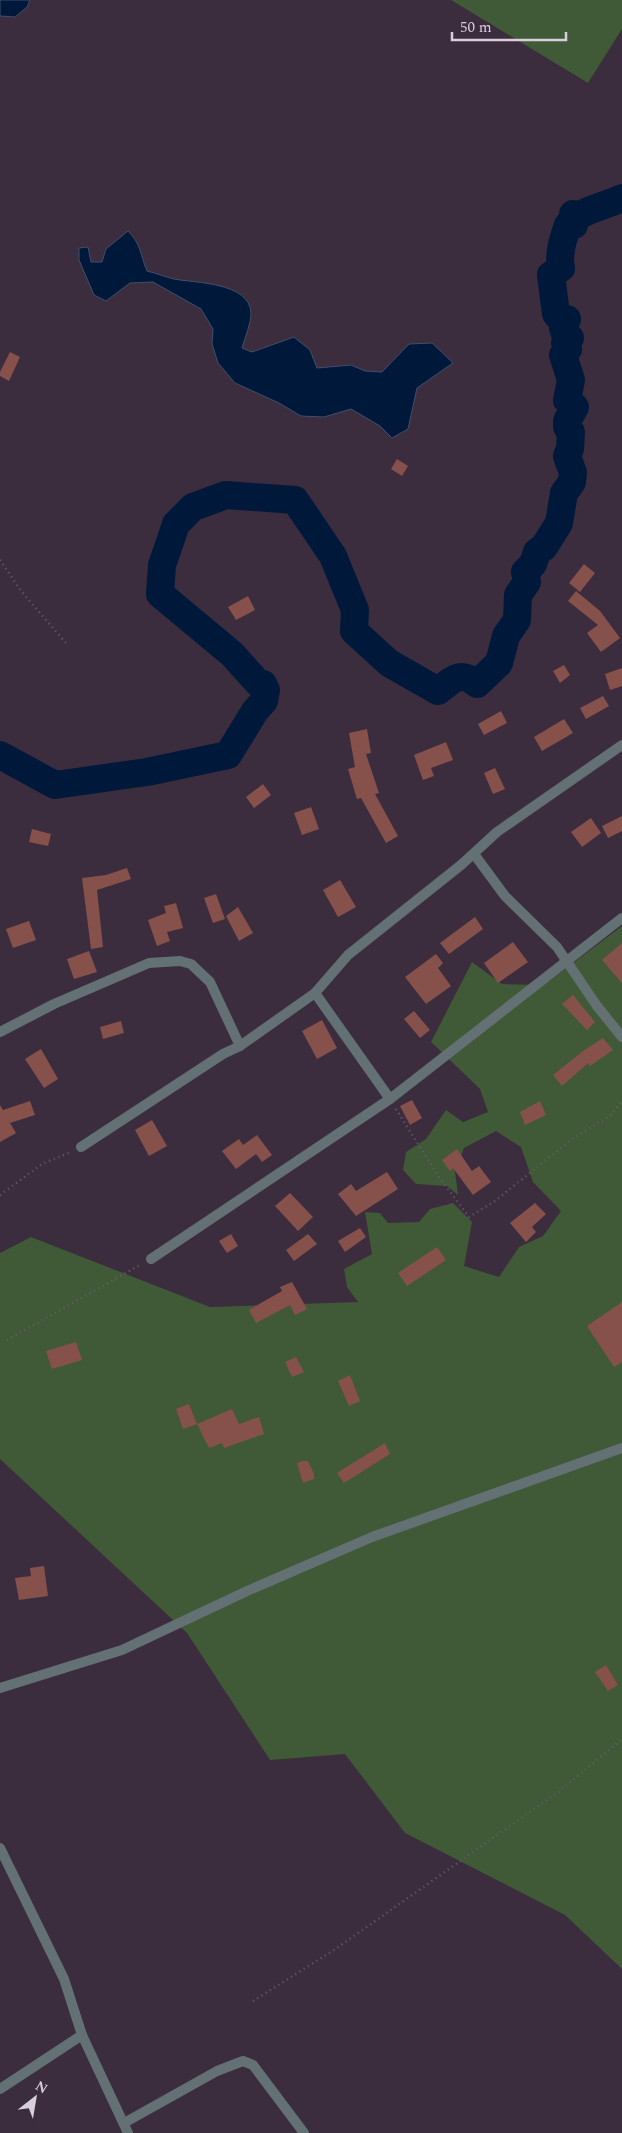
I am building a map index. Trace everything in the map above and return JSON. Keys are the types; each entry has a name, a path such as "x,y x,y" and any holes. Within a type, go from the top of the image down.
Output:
{"street":[{"path":"81,1147 223,1054 240,1046 315,993 348,955 474,854 497,832 622,745"},
{"path":"474,854 505,896 557,946 597,1006 622,1037"},
{"path":"151,1259 390,1099 622,918"},
{"path":"0,1032 54,1004 149,963 180,961 191,964 210,982 240,1046"},
{"path":"315,993 390,1099"},
{"path":"0,1688 122,1650 247,1591 372,1537 622,1448"},
{"path":"0,1848 64,1979 82,2035 128,2133"},
{"path":"0,2089 82,2035"},
{"path":"124,2123 217,2071 243,2061 253,2065 304,2133"}],"path":[{"path":"0,560 21,591 66,643"},
{"path":"390,1099 439,1176 469,1217 495,1201 572,1139 610,1116 622,1101"},
{"path":"0,1195 42,1164 81,1147"},
{"path":"6,1340 151,1259"},
{"path":"253,2001 334,1950 561,1790 622,1739"}],"green space":[{"path":"451,0 622,0 622,29 588,83"},
{"path":"622,926 622,1969 565,1915 405,1833 345,1754 270,1760 187,1633 0,1459 0,1253 31,1237 210,1307 358,1302 347,1287 344,1269 372,1254 365,1212 380,1213 388,1223 419,1222 430,1209 453,1203 472,1222 464,1266 499,1277 519,1247 543,1236 561,1211 533,1182 521,1147 496,1131 464,1148 455,1172 458,1195 447,1186 416,1184 403,1170 406,1152 426,1139 446,1110 463,1122 488,1112 480,1089 431,1042 472,962 502,984 544,985"}],"water":[{"path":"0,0 30,0 27,7 15,17 0,16"},
{"path":"128,231 138,245 147,271 174,279 220,286 241,295 248,303 251,313 242,348 252,352 294,337 310,350 317,368 351,365 365,371 382,372 409,344 432,343 453,363 417,388 408,429 392,438 380,426 351,409 324,417 301,416 279,403 235,383 218,363 212,344 213,329 201,309 153,282 130,283 106,301 94,295 79,260 79,248 88,247 91,262 102,262 106,249"}],"building":[{"path":"10,352 20,357 9,381 0,376 0,372"},
{"path":"397,459 408,466 402,476 391,469"},
{"path":"584,564 595,573 580,592 569,583"},
{"path":"576,591 600,611 620,638 601,652 587,633 598,625 568,601"},
{"path":"248,596 255,610 236,620 228,607"},
{"path":"564,665 570,675 560,683 553,671"},
{"path":"622,668 622,686 610,690 605,674"},
{"path":"603,696 609,706 586,719 580,708"},
{"path":"501,711 507,723 484,735 478,724"},
{"path":"564,719 573,733 542,751 534,737"},
{"path":"367,729 371,753 366,754 379,793 375,794 398,836 386,843 361,798 357,799 348,769 355,767 349,733"},
{"path":"446,742 453,760 431,768 434,776 423,780 414,755"},
{"path":"495,768 505,789 493,794 484,773"},
{"path":"263,784 271,795 254,808 246,797"},
{"path":"311,807 319,829 302,835 294,813"},
{"path":"622,816 622,831 608,838 602,826"},
{"path":"591,818 601,833 582,847 571,832"},
{"path":"32,829 51,834 48,846 29,842"},
{"path":"127,868 131,879 97,890 103,947 91,949 82,878 106,875"},
{"path":"340,880 356,907 338,917 323,890"},
{"path":"216,894 225,919 213,923 204,898"},
{"path":"176,903 183,928 167,932 170,941 157,946 148,920 166,913 164,906"},
{"path":"238,907 253,933 239,941 226,916"},
{"path":"475,917 483,929 449,954 440,943"},
{"path":"29,921 36,940 13,948 6,929"},
{"path":"513,942 528,962 498,983 484,963"},
{"path":"622,943 622,983 602,960"},
{"path":"89,951 97,972 74,979 67,959"},
{"path":"436,954 443,963 438,968 451,986 426,1004 405,977"},
{"path":"573,995 595,1022 587,1030 562,1004"},
{"path":"414,1011 430,1030 420,1038 404,1019"},
{"path":"322,1020 337,1048 317,1059 302,1031"},
{"path":"121,1021 124,1033 103,1039 100,1027"},
{"path":"603,1038 613,1050 590,1066 588,1063 562,1086 553,1075"},
{"path":"41,1049 58,1079 44,1088 25,1059"},
{"path":"412,1100 422,1118 410,1125 400,1106"},
{"path":"30,1101 35,1115 10,1123 16,1133 0,1142 0,1105 3,1110"},
{"path":"540,1101 546,1115 525,1125 520,1112"},
{"path":"152,1120 167,1146 149,1156 135,1130"},
{"path":"257,1135 272,1155 262,1162 256,1154 236,1169 222,1151 239,1139 243,1145"},
{"path":"457,1149 472,1171 479,1166 491,1182 473,1195 453,1168 450,1171 442,1160"},
{"path":"387,1172 398,1189 356,1216 338,1194 351,1184 356,1191"},
{"path":"290,1193 313,1217 298,1231 275,1206"},
{"path":"535,1203 546,1214 532,1227 536,1232 526,1242 510,1223"},
{"path":"360,1228 366,1237 345,1252 338,1241"},
{"path":"231,1234 238,1246 227,1253 219,1241"},
{"path":"308,1234 317,1244 294,1261 286,1250"},
{"path":"437,1247 446,1260 407,1286 398,1273"},
{"path":"292,1282 307,1309 295,1315 290,1305 256,1323 249,1310 282,1291 280,1287"},
{"path":"622,1302 622,1362 614,1367 587,1326"},
{"path":"76,1342 82,1360 52,1369 46,1351"},
{"path":"296,1357 304,1372 292,1377 285,1362"},
{"path":"350,1375 360,1401 349,1406 338,1381"},
{"path":"189,1404 197,1424 183,1429 176,1409"},
{"path":"232,1409 239,1424 259,1417 264,1434 224,1448 222,1443 209,1448 197,1424"},
{"path":"385,1443 390,1454 344,1483 337,1473"},
{"path":"308,1461 314,1474 314,1479 303,1483 297,1463"},
{"path":"44,1566 48,1596 19,1600 15,1578 31,1576 30,1568"},
{"path":"606,1665 618,1685 608,1691 595,1672"}],"waterway":[{"path":"0,755 55,785 147,772 228,755 255,711 264,701 266,690 263,684 259,684 232,654 160,594 162,565 176,524 193,507 226,495 295,500 333,556 355,610 354,631 389,663 438,691 453,680 462,677 477,684 499,663 506,636 517,620 518,595 527,582 525,572 533,564 537,552 544,547 559,523 564,493 572,482 573,473 567,456 570,449 571,432 567,427 567,421 575,407 567,400 571,380 563,355 568,349 565,343 570,338 565,334 563,328 567,319 560,318 556,314 551,275 561,268 560,257 564,235 568,225 574,225 573,214 580,215 622,198"}]}
